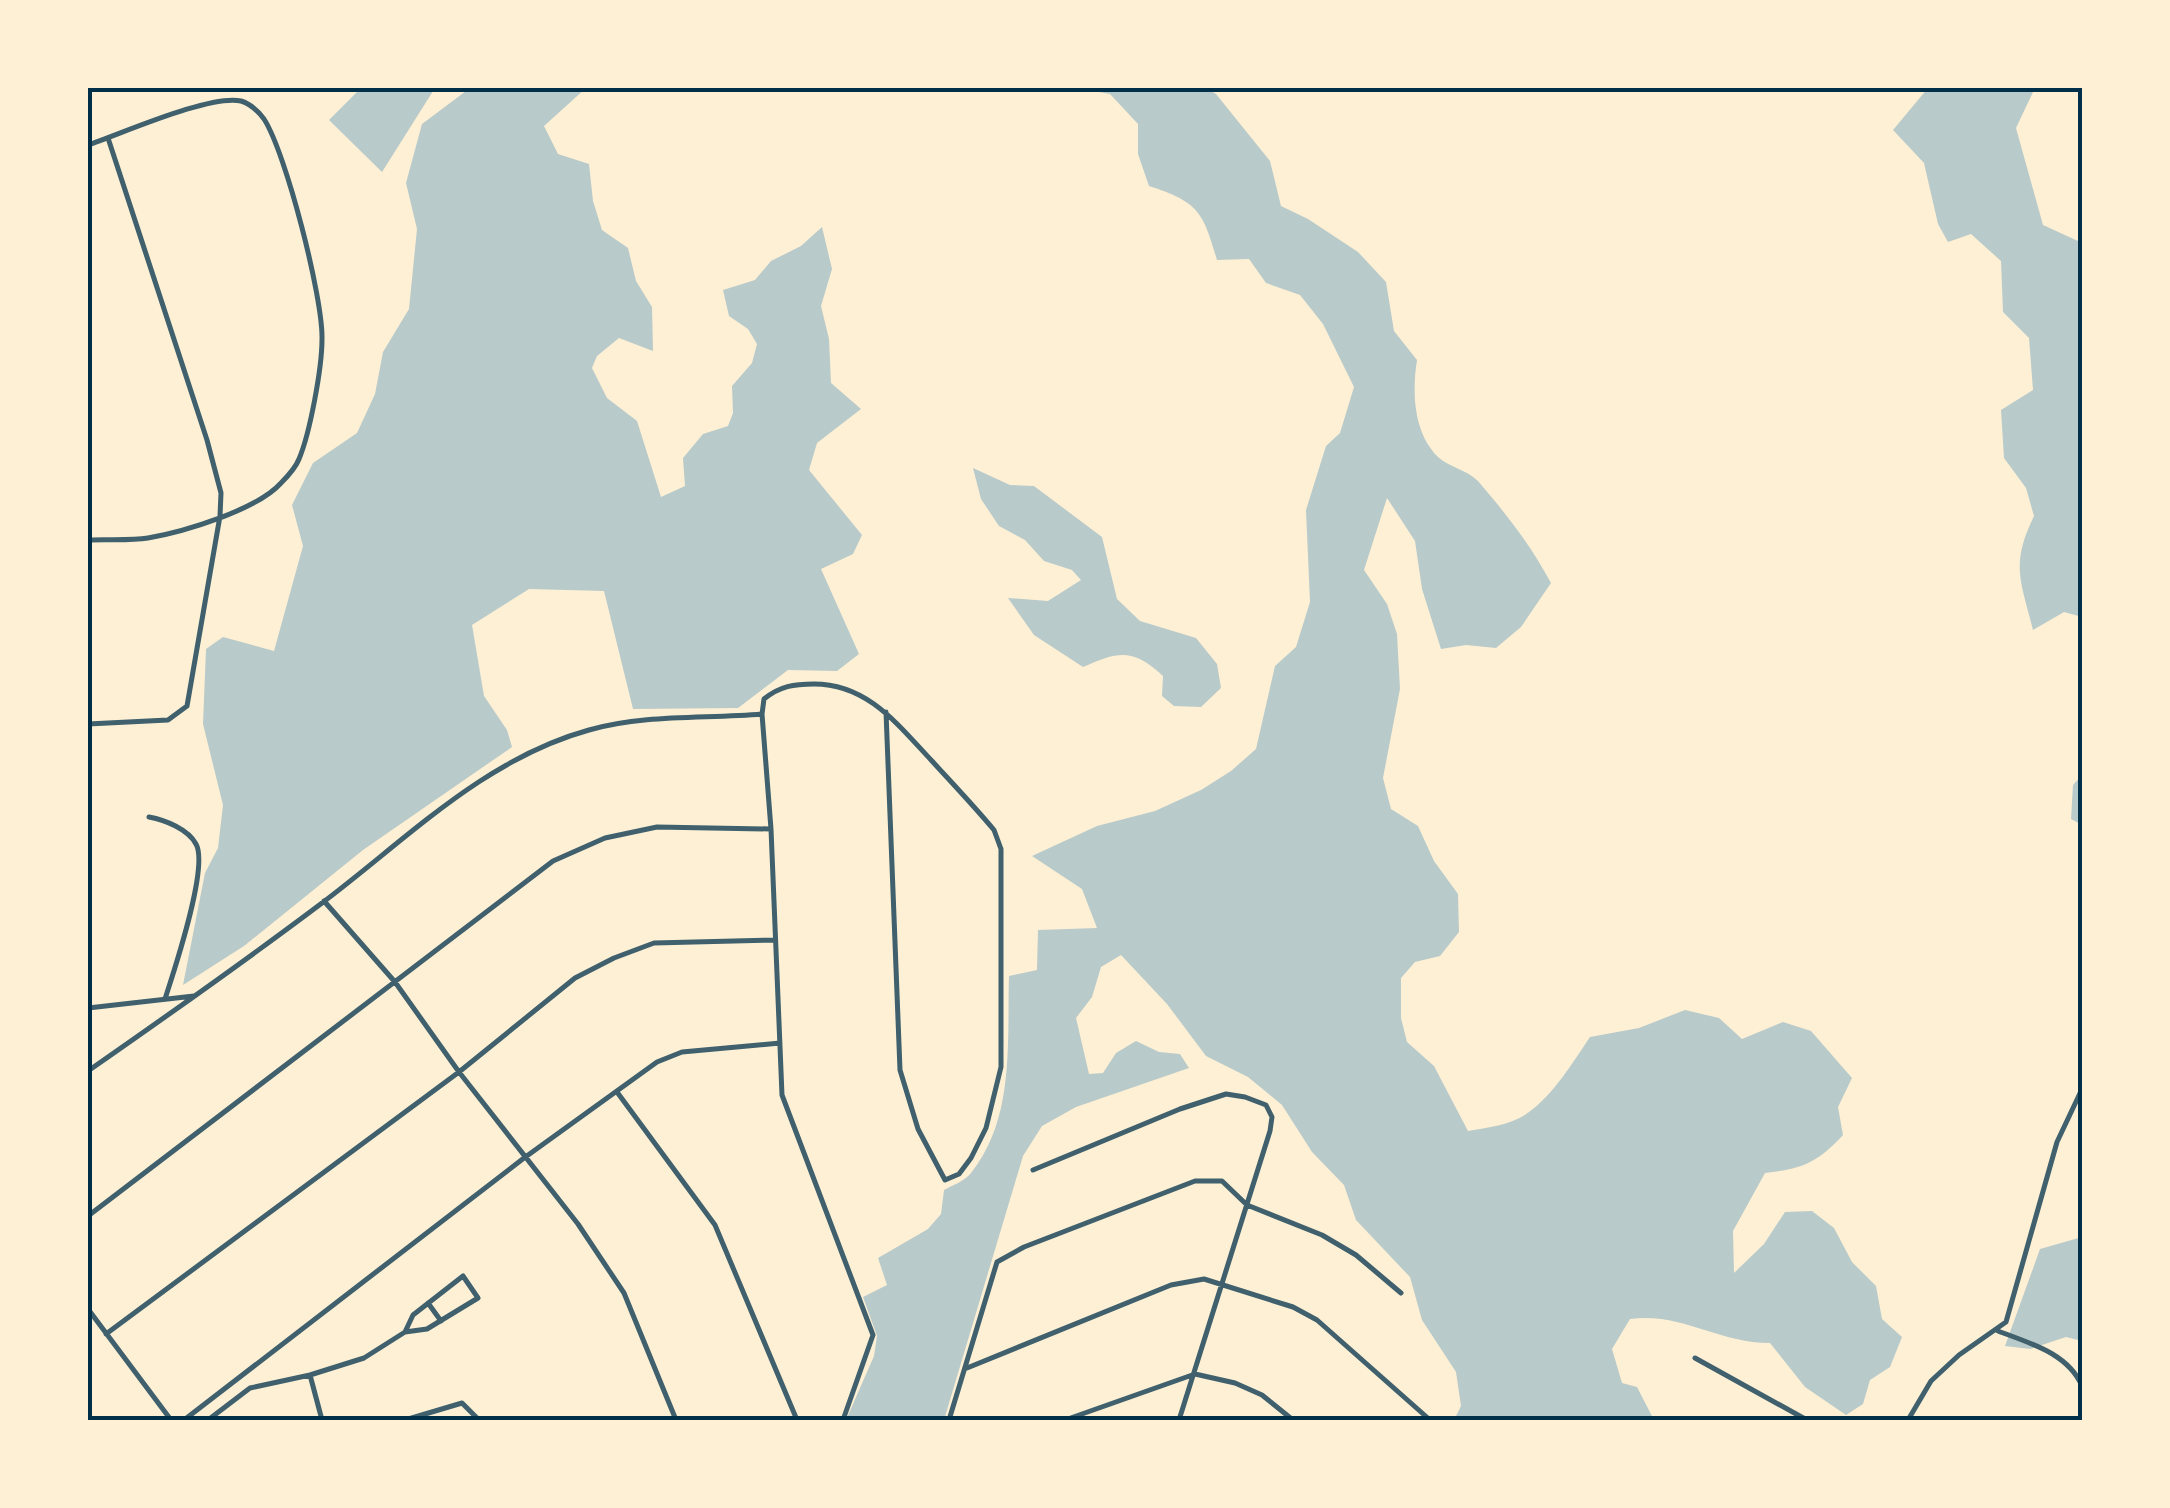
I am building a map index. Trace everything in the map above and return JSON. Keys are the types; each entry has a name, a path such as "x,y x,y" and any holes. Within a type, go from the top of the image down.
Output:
{"street":[{"path":"88,144 198,107 238,100 255,108 278,150 320,312 322,341 299,462 278,488 220,516 146,538 88,540"},
{"path":"88,724 168,720 187,706 220,516 220,493 206,440 108,138"},
{"path":"843,1420 873,1335 782,1095 772,829 762,714 764,699 775,690 792,684 838,684 860,694 886,712 994,830 1001,849 1002,1067 986,1128 971,1158 959,1174 945,1180 918,1129 900,1070 886,712"},
{"path":"88,1071 324,902 476,782 539,748 589,730 647,720 762,714"},
{"path":"149,817 186,833 200,854 189,916 165,999"},
{"path":"88,1216 553,861 605,838 657,827 772,829"},
{"path":"324,902 396,982 459,1072 578,1224 624,1294 676,1420"},
{"path":"106,1334 459,1072 575,978 654,943 775,940"},
{"path":"88,1008 196,996"},
{"path":"184,1420 524,1158 657,1062 682,1052 780,1043"},
{"path":"1908,1420 1931,1381 1959,1355 2006,1322 2057,1142 2082,1089"},
{"path":"616,1092 716,1225 797,1420"},
{"path":"1034,1170 1226,1094 1266,1104 1272,1117 1179,1420"},
{"path":"949,1420 998,1262 1024,1247 1195,1181 1222,1181 1247,1205 1322,1235 1356,1255 1401,1293"},
{"path":"208,1420 250,1388 364,1358 406,1332 427,1329 478,1298 463,1276 413,1315 406,1332"},
{"path":"967,1368 1171,1285 1204,1279 1292,1306 1318,1320 1430,1420"},
{"path":"427,1302 440,1321"},
{"path":"88,1309 171,1420"},
{"path":"1998,1331 2062,1360 2082,1386"},
{"path":"1695,1358 1806,1420"},
{"path":"1065,1420 1195,1374 1235,1382 1262,1395 1293,1420"},
{"path":"310,1375 322,1420"},
{"path":"405,1420 462,1403 478,1420"}],"shaded area":[{"path":"361,88 435,88 382,172 329,120"},
{"path":"470,88 586,88 544,126 558,154 589,164 593,201 602,230 628,248 636,281 652,307 653,351 619,338 597,356 592,368 607,398 637,421 661,497 685,486 683,458 703,434 728,426 733,413 732,386 752,363 757,344 748,329 729,316 723,290 755,280 771,261 801,246 822,227 832,269 821,306 829,339 831,383 861,409 817,443 809,470 862,535 853,554 821,569 859,654 837,671 788,670 738,708 633,709 604,591 529,589 472,625 484,696 507,730 512,747 363,850 244,946 183,985 205,873 218,848 223,805 203,724 206,649 223,637 274,651 303,546 292,505 313,463 357,433 375,394 383,352 409,309 417,229 406,183 422,124"},
{"path":"1077,88 1206,88 1216,94 1270,161 1281,206 1358,252 1386,282 1394,331 1417,360 1415,398 1423,436 1438,457 1478,481 1518,530 1551,583 1521,627 1496,648 1466,645 1441,649 1422,589 1415,541 1387,498 1364,570 1387,604 1397,634 1400,689 1383,778 1391,809 1418,826 1434,861 1458,894 1459,932 1440,956 1415,962 1401,978 1401,1018 1407,1042 1434,1066 1468,1131 1508,1123 1529,1112 1555,1087 1590,1037 1639,1028 1685,1010 1719,1018 1742,1039 1783,1022 1811,1031 1852,1078 1838,1107 1843,1135 1808,1163 1765,1173 1733,1231 1734,1273 1764,1244 1785,1212 1812,1211 1834,1228 1852,1262 1876,1286 1882,1319 1902,1337 1890,1367 1870,1380 1863,1404 1846,1415 1805,1387 1770,1343 1649,1318 1630,1319 1612,1349 1622,1383 1637,1387 1654,1420 1454,1420 1461,1406 1456,1372 1422,1320 1410,1277 1356,1220 1344,1185 1312,1152 1282,1105 1248,1077 1206,1056 1167,1004 1121,955 1101,967 1092,997 1076,1018 1089,1074 1103,1073 1116,1053 1136,1041 1159,1052 1180,1054 1189,1068 1076,1107 1042,1126 1023,1156 944,1420 846,1420 874,1356 877,1336 863,1297 887,1285 878,1258 928,1229 941,1214 944,1190 971,1173 995,1128 1006,1079 1009,976 1037,970 1038,930 1097,928 1082,889 1032,856 1097,826 1155,811 1201,790 1256,749 1275,666 1296,647 1310,602 1306,510 1326,446 1340,433 1354,387 1323,324 1300,295 1266,283 1249,259 1217,260 1196,211 1178,197 1149,186 1138,154 1138,124 1110,94"},
{"path":"1928,88 2035,88 2016,128 2043,225 2078,241 2082,255 2082,617 2064,612 2033,630 2020,561 2034,516 2026,488 2004,458 2001,410 2033,390 2029,338 2003,312 2001,261 1971,234 1948,242 1938,224 1924,163 1893,130"},
{"path":"973,468 1010,485 1034,486 1102,537 1117,599 1140,621 1196,638 1217,664 1221,688 1201,707 1174,706 1162,696 1163,676 1143,661 1116,655 1083,667 1034,635 1008,598 1048,601 1081,580 1072,570 1044,561 1025,540 999,526 981,499"},
{"path":"2082,775 2082,825 2071,819 2073,785"},
{"path":"2082,1237 2082,1341 2066,1337 2030,1349 2005,1346 2040,1249"}]}
